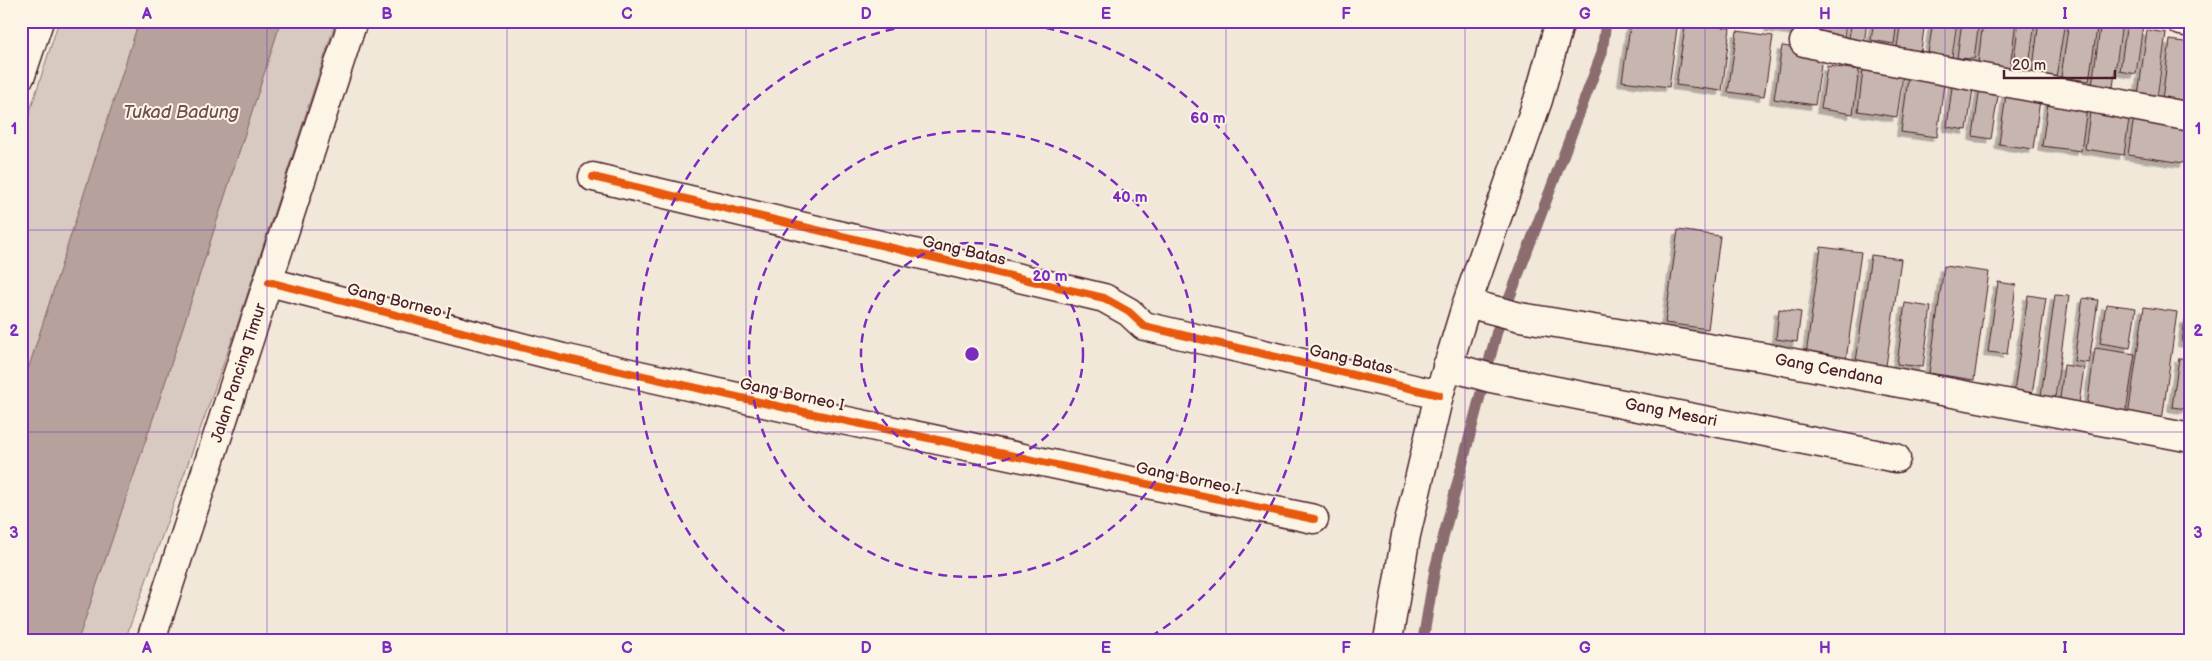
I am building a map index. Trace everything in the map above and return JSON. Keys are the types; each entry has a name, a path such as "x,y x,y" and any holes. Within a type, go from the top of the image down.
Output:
{"street":[{"path":"21,75 39,21"},
{"name":"Jalan Pancing Timur","path":"152,640 353,21"},
{"path":"1388,640 1406,535 1439,395 1468,372 1476,305 1560,21"},
{"path":"2182,21 2191,23"},
{"path":"1804,42 1845,52 2191,117"},
{"name":"Gang Batas","path":"593,177 1104,298 1129,312 1144,326 1439,395"},
{"name":"Gang Borneo I","path":"268,282 563,358 804,412 1314,519"},
{"name":"Gang Cendana","path":"1476,305 1520,317 1762,357 2191,438"},
{"name":"Gang Mesari","path":"1468,372 1896,458"}],"shaded area":[{"path":"59,21 139,21 21,392 21,139"},
{"path":"281,21 336,21 238,323 125,640 78,640 163,389"}],"water":[{"name":"Tukad Badung","path":"139,21 281,21 163,389 78,640 21,640 21,392"}],"building":[{"path":"1631,21 1677,28 1669,87 1622,81"},
{"path":"1770,21 1816,21 1814,33 1769,27"},
{"path":"1820,21 1846,21 1844,40 1818,36"},
{"path":"1852,21 1867,21 1864,45 1848,43"},
{"path":"1874,21 1897,21 1894,44 1871,40"},
{"path":"1901,21 1925,21 1921,51 1897,47"},
{"path":"1933,21 1957,22 1952,57 1928,54"},
{"path":"1962,21 1979,21 1974,59 1957,58"},
{"path":"1983,21 2016,21 2010,68 1978,63"},
{"path":"2019,21 2035,21 2028,74 2012,72"},
{"path":"2039,21 2065,21 2056,78 2032,75"},
{"path":"2069,21 2098,21 2089,81 2061,77"},
{"path":"2101,21 2122,23 2113,87 2092,85"},
{"path":"1686,22 1730,28 1722,91 1676,85"},
{"path":"2127,22 2143,25 2136,74 2120,71"},
{"path":"2147,30 2166,33 2157,98 2138,96"},
{"path":"1737,31 1773,36 1764,97 1728,92"},
{"path":"2170,40 2191,43 2191,70 2186,102 2162,99"},
{"path":"1782,46 1823,51 1815,105 1774,99"},
{"path":"1864,62 1904,68 1897,117 1858,111"},
{"path":"1827,66 1859,70 1853,114 1821,109"},
{"path":"1909,71 1945,76 1937,137 1901,132"},
{"path":"1953,79 1974,82 1967,130 1947,127"},
{"path":"1980,87 1999,90 1991,139 1973,136"},
{"path":"2007,88 2041,93 2033,149 1999,144"},
{"path":"2049,96 2088,101 2081,151 2042,146"},
{"path":"2091,106 2130,112 2124,155 2085,149"},
{"path":"2134,117 2189,125 2184,163 2128,155"},
{"path":"1678,230 1720,236 1708,329 1665,323"},
{"path":"1821,247 1861,252 1846,360 1806,355"},
{"path":"1871,255 1901,259 1886,366 1856,362"},
{"path":"1944,266 1989,272 1974,380 1929,373"},
{"path":"1998,282 2016,285 2007,354 1988,352"},
{"path":"2028,295 2046,298 2032,395 2014,392"},
{"path":"2055,295 2069,296 2055,398 2041,396"},
{"path":"2083,298 2098,300 2089,363 2074,361"},
{"path":"1905,303 1931,307 1923,367 1897,364"},
{"path":"2106,304 2136,308 2130,348 2100,343"},
{"path":"2144,307 2177,312 2162,421 2128,416"},
{"path":"1779,309 1801,312 1797,342 1776,339"},
{"path":"2185,319 2191,320 2191,343 2182,342"},
{"path":"2095,348 2135,354 2126,412 2087,407"},
{"path":"2179,358 2191,359 2191,386 2187,409 2172,407"},
{"path":"2064,365 2084,368 2078,410 2059,407"}],"waterway":[{"path":"1423,640 1435,569 1497,331 1602,53 1606,21"}],"cycle path":[{"path":"593,177 1104,298 1129,312 1144,326 1439,395"},
{"path":"269,282 563,358 804,412 1314,519"}]}
